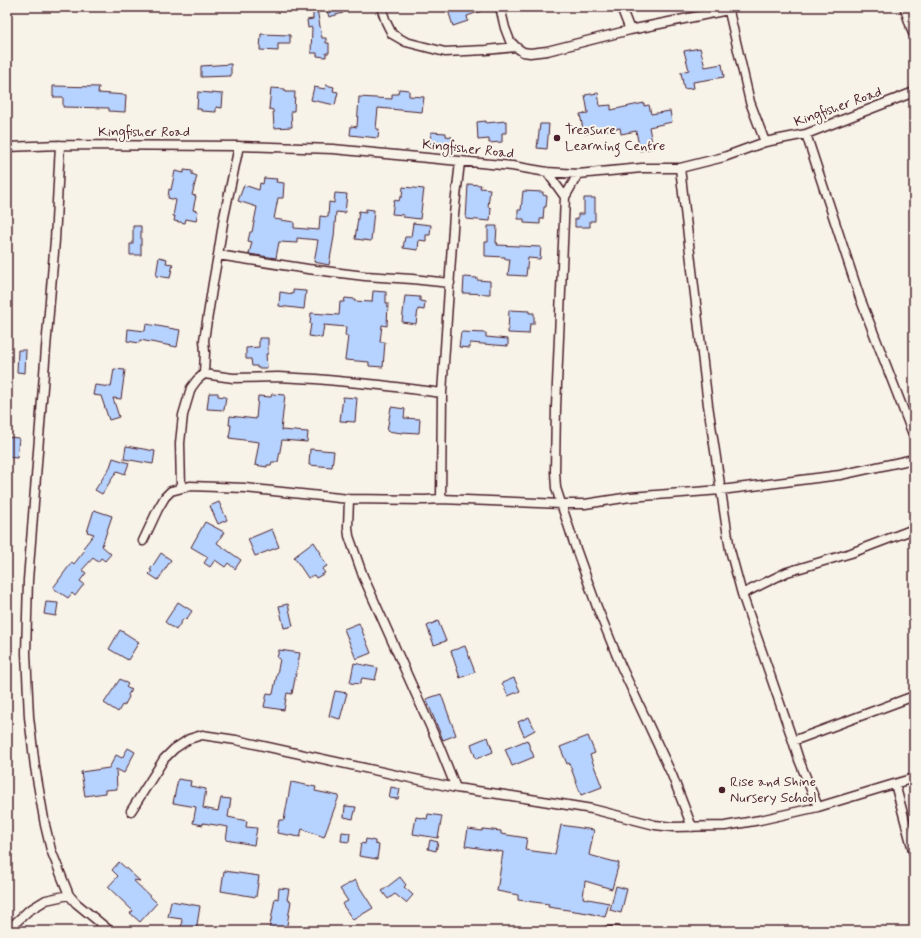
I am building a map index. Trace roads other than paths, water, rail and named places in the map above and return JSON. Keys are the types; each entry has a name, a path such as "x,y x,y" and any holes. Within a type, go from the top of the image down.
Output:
{"main road":[{"path":"906,7 914,32"}],"street":[{"path":"381,7 392,34 406,42 445,52 516,47"},
{"path":"500,7 510,41 523,52 530,53 547,51 630,30 728,8 750,102 765,142"},
{"path":"621,7 630,30"},
{"name":"Kingfisher Road","path":"7,147 60,144 239,146 333,149 512,166 547,172 578,174 642,168 680,168 724,157 765,142 806,134 914,92"},
{"path":"806,134 860,298 914,437"},
{"path":"60,144 56,240 28,580 26,653 29,717 34,767 51,850 69,895 76,903 110,931"},
{"path":"181,488 180,443 183,415 191,388 204,374 204,340 224,217 239,146"},
{"path":"441,498 442,393 454,214 460,162"},
{"path":"680,168 708,405 730,550 742,594 799,760 818,807"},
{"path":"547,172 565,197"},
{"path":"578,174 565,197 556,399 556,488 594,600 621,666 672,775 692,827"},
{"path":"218,255 315,270 450,283"},
{"path":"204,374 233,378 278,377 316,379 442,393"},
{"path":"143,541 158,509 165,498 171,491 190,486 245,488 349,499 418,500 441,498 585,504 630,497 721,490 840,475 914,459"},
{"path":"349,499 349,536 363,576 440,748 456,788"},
{"path":"742,594 787,572 851,553 914,529"},
{"path":"793,741 914,696"},
{"path":"131,811 164,759 174,749 189,739 202,734 236,740 456,788 592,809 655,825 673,827 725,826 760,820 818,807 914,778"},
{"path":"895,784 914,854"},
{"path":"7,929 28,911 46,900 69,895"},
{"path":"606,931 618,931"}],"railway":[{"path":"7,923 14,931"}],"place":[{"name":"Treasure Learning Centre","path":"557,138"},
{"name":"Rise and Shine Nursery School","path":"722,790"}]}
